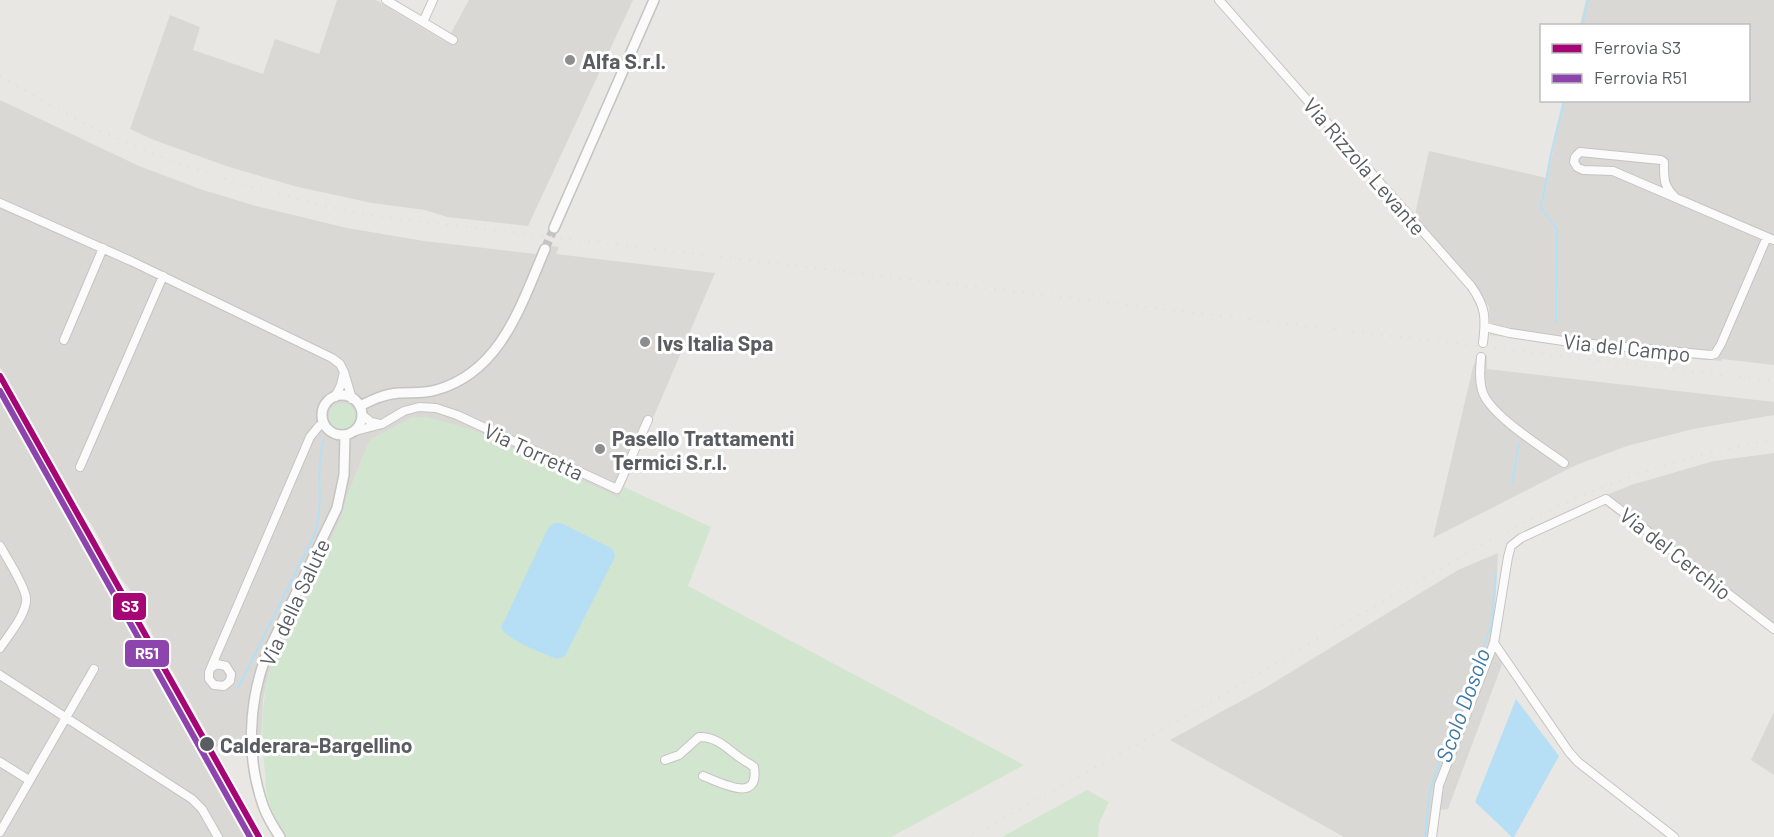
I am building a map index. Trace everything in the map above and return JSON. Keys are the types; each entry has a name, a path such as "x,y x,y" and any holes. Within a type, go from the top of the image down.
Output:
{"street":[{"path":"386,0 453,40"},
{"path":"423,22 433,0"},
{"path":"554,228 654,0"},
{"name":"Via Rizzola Levante","path":"1220,0 1481,299 1485,310 1483,343"},
{"path":"1675,197 1667,190 1664,180 1664,162 1661,160 1580,152 1575,157 1574,162 1582,170 1613,171 1771,239"},
{"path":"0,204 103,248 332,358 340,364 352,399 361,411 371,422 382,424"},
{"name":"Via del Campo","path":"1485,327 1570,342 1715,354 1771,239"},
{"path":"63,340 103,248"},
{"path":"361,411 386,395 424,393 440,389 480,366 497,349 510,327 545,249"},
{"path":"80,468 163,276"},
{"path":"1481,357 1482,391 1488,403 1504,420 1564,463"},
{"path":"335,397 344,372"},
{"path":"348,434 335,434 327,428 323,418 324,408 335,397 344,396 352,399"},
{"name":"Via Torretta","path":"348,434 382,424 410,409 436,408 457,415 617,489 648,420"},
{"name":"Via della Salute","path":"280,837 264,809 255,774 252,737 254,702 266,656 337,508 344,475 346,442 348,434 359,425 361,411"},
{"path":"211,668 217,664 223,664 229,668 230,681 224,686 217,686 211,682 208,675 218,651 310,437 319,426 324,424"},
{"name":"Via del Cerchio","path":"1494,643 1511,546 1521,538 1606,499 1774,629"},
{"path":"0,546 27,599 20,618 0,648"},
{"path":"1432,837 1439,785 1494,643"},
{"path":"1494,643 1578,762 1674,837"},
{"path":"218,651 223,664"},
{"path":"0,832 94,669"},
{"path":"0,675 192,799 202,809 218,837"},
{"path":"665,760 678,755 699,738 710,738 754,767 755,773 750,786 745,789 738,789 703,776"},
{"path":"0,762 29,780"}],"shaded area":[{"path":"337,0 376,0 446,42 469,0 633,0 528,226 447,217 425,210 372,203 298,187 229,167 130,129 170,15 200,27 193,50 263,74 275,39 319,54"},
{"path":"1586,0 1774,0 1774,365 1722,359 1721,361 1670,357 1490,335 1489,307 1479,292 1414,219 1429,151 1547,178 1564,102 1750,102 1750,24 1580,24"},
{"path":"0,100 139,166 200,189 256,206 347,228 424,241 536,254 540,245 559,247 556,254 715,273 619,498 473,430 412,418 370,440 348,494 340,521 275,654 263,700 261,741 215,747 130,590 120,577 0,367"},
{"path":"1478,355 1487,356 1487,369 1774,402 1774,415 1693,429 1627,446 1576,465 1433,538 1473,367"},
{"path":"0,395 111,597 247,837 0,837"},
{"path":"1774,453 1774,635 1597,499 1631,485 1714,461"},
{"path":"1498,553 1494,628 1500,631 1498,642 1500,655 1504,659 1448,809 1431,811 1429,837 1344,837 1170,740 1263,689 1458,570"},
{"path":"1774,712 1774,775 1751,760"}],"green space":[{"path":"342,403 351,407 355,416 351,425 342,429 333,425 329,416 333,407"},
{"path":"423,417 473,430 619,498 624,487 711,527 688,586 1024,765 891,837 286,837 274,814 266,789 262,741 264,698 270,669 275,654 340,521 348,494 370,440 412,418"},
{"path":"1087,790 1109,802 1099,823 1098,837 1002,837"}],"water":[{"path":"554,523 561,523 611,548 615,557 565,656 557,659 518,642 501,628 548,528"},
{"path":"1516,699 1559,756 1512,837 1475,802"}],"waterway":[{"name":"Scolo Dosolo","path":"1582,24 1588,0"},
{"name":"Scolo Dosolo","path":"1556,322 1557,229 1541,208 1564,102"},
{"path":"238,688 315,533 318,522 320,463 324,439"},
{"name":"Scolo Dosolo","path":"1512,484 1519,443"},
{"name":"Scolo Dosolo","path":"1425,837 1430,790 1491,626 1496,573"}],"tunnel":[{"path":"545,249 554,228"}],"railway":[{"path":"0,76 80,121 151,153 262,190 375,216 1774,381"},
{"path":"970,837 1529,520 1580,496 1634,476 1690,458 1774,440"}],"rail line":[{"name":"S3","path":"0,376 259,837"},
{"name":"R51","path":"0,391 250,837"}],"place":[{"name":"Alfa S.r.l.","path":"570,60"},
{"name":"Ivs Italia Spa","path":"645,342"},
{"name":"Pasello Trattamenti Termici S.r.l.","path":"600,449"},
{"name":"Calderara-Bargellino","path":"207,744"}]}
